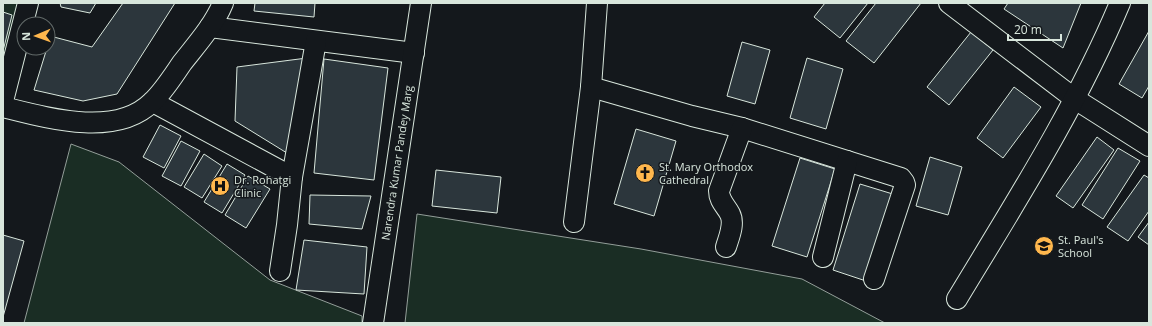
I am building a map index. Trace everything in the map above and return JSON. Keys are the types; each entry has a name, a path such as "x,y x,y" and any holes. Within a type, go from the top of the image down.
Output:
{"street":[{"path":"3,101 28,3"},
{"path":"3,107 59,120 96,122 118,120 138,113 153,102 210,27 224,3"},
{"name":"Narendra Kumar Pandey Marg","path":"373,323 421,3"},
{"path":"574,222 591,87 597,3"},
{"path":"949,3 1075,99 1149,146"},
{"path":"957,299 1033,174 1075,99 1120,3"},
{"path":"210,27 414,53"},
{"path":"280,271 292,177 316,41"},
{"path":"591,87 692,116 742,128 901,178 905,185 874,279"},
{"path":"153,102 292,177"},
{"path":"726,247 732,221 731,216 720,199 719,191 742,128"},
{"path":"823,257 847,161"}],"green space":[{"path":"3,3 20,3 17,16 16,16 16,23 3,90"},
{"path":"71,144 119,162 270,280 362,316 362,323 24,323"},
{"path":"417,214 641,249 802,279 885,323 405,323"}],"building":[{"path":"60,3 96,3 90,13 61,7"},
{"path":"123,3 175,3 117,94 83,101 34,90 45,56 56,56 56,38 92,47"},
{"path":"255,3 315,3 314,17 254,11"},
{"path":"825,3 868,3 840,38 814,17"},
{"path":"876,3 921,3 874,63 846,41"},
{"path":"1008,3 1081,3 1063,48 1004,9"},
{"path":"3,12 12,15 3,51"},
{"path":"1149,31 1149,86 1142,98 1119,84"},
{"path":"971,32 993,50 949,105 927,87"},
{"path":"742,42 770,50 755,104 727,96"},
{"path":"307,58 295,158 235,121 237,67"},
{"path":"807,58 843,69 826,129 790,118"},
{"path":"324,59 388,68 374,180 314,173"},
{"path":"1014,87 1041,107 1003,158 977,138"},
{"path":"160,125 181,136 164,168 143,157"},
{"name":"St. Mary Orthodox Cathedral","path":"636,129 676,141 654,216 614,204"},
{"path":"1097,137 1114,150 1073,208 1056,196"},
{"path":"181,141 200,151 181,186 162,176"},
{"path":"1118,148 1140,161 1103,219 1082,205"},
{"path":"204,154 222,166 202,198 184,187"},
{"path":"930,157 962,167 948,215 916,206"},
{"path":"800,158 835,169 807,257 772,246"},
{"path":"227,164 245,175 222,213 204,202"},
{"path":"436,170 501,177 497,213 432,206"},
{"path":"1144,175 1149,178 1149,211 1128,241 1107,227"},
{"path":"248,176 270,189 246,228 225,215"},
{"path":"860,184 896,195 869,282 833,270"},
{"path":"310,195 371,196 362,229 309,224"},
{"path":"1149,222 1149,245 1138,237"},
{"path":"3,235 24,241 3,317"},
{"path":"304,240 367,247 364,294 296,290"}],"place":[{"name":"St. Mary Orthodox Cathedral","path":"645,173"},
{"name":"Dr. Rohatgi Clinic","path":"220,186"},
{"name":"St. Paul's School","path":"1044,246"}]}
